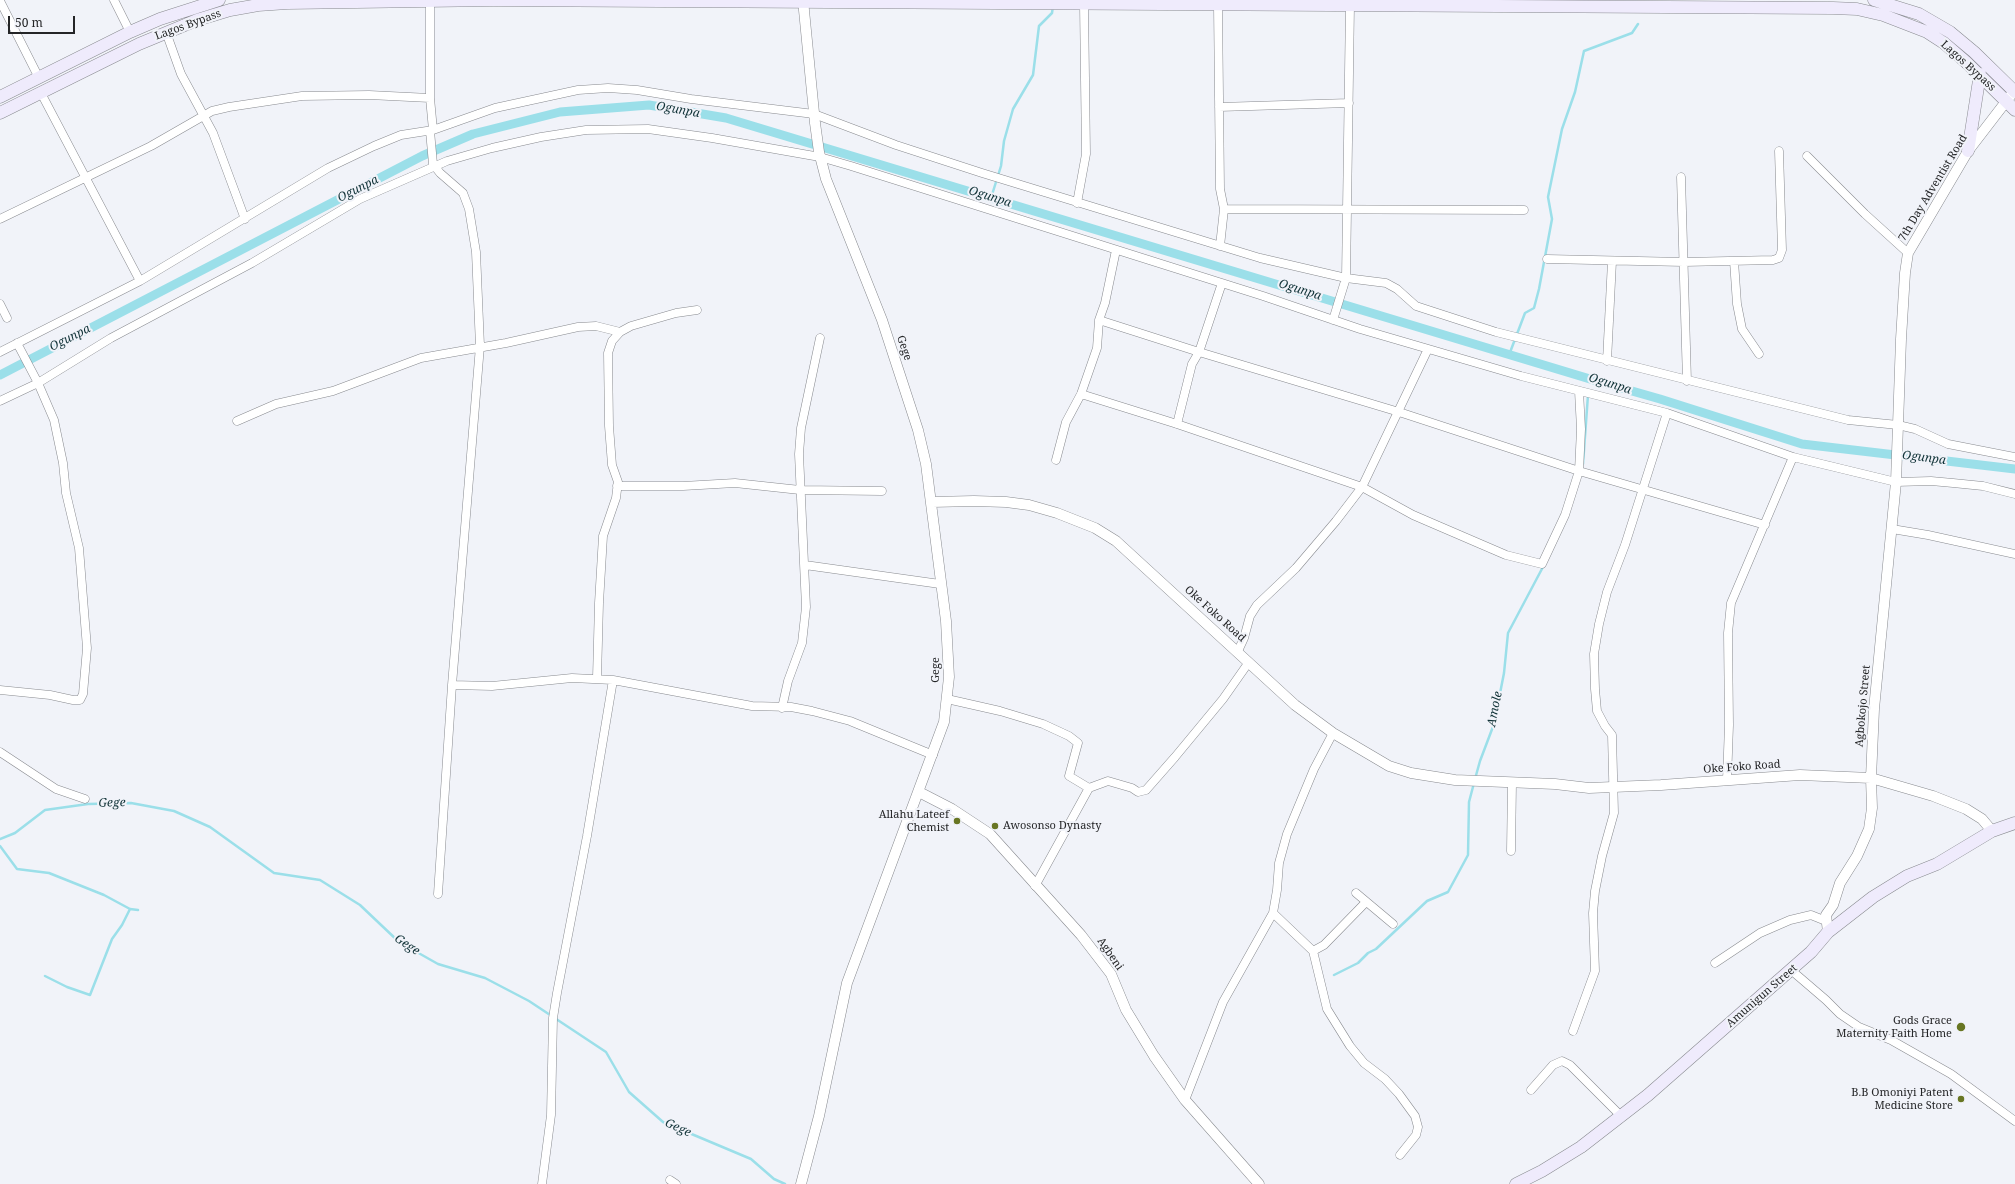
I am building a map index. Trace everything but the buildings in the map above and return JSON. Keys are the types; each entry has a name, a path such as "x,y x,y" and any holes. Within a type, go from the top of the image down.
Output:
{"main road":[{"name":"Lagos Bypass","path":"0,97 130,32 167,17 219,0"},
{"name":"Lagos Bypass","path":"0,114 138,44 197,20 230,10 258,5 287,3 493,0 1218,5 1832,4 1908,23 1944,43 1980,74 2015,110"},
{"name":"Lagos Bypass","path":"1874,0 1919,14 1950,32 1974,52 2015,91"},
{"path":"1968,151 1980,74"},
{"name":"Amunigun Street","path":"1516,1184 1542,1171 1581,1147 1675,1073 1811,952 1827,926 1907,876 1937,864 1992,831 2015,823"}],"street":[{"path":"114,0 130,32"},
{"path":"0,1 39,78"},
{"path":"430,2 430,98 434,165 463,193 470,209 476,252 480,346 452,685 438,894"},
{"name":"Gege","path":"801,1184 805,1173 847,983 933,755 944,722 948,700 948,652 932,502 926,464 912,410 882,320 826,179 820,155 814,118 803,2"},
{"path":"1077,203 1086,154 1084,4"},
{"path":"1218,5 1220,189 1224,209 1220,246"},
{"path":"1334,317 1345,281 1348,208 1350,5"},
{"path":"166,32 181,74 213,133 245,219"},
{"path":"0,352 140,281 328,168 374,146 401,135 432,130 495,108 578,90 608,88 637,90 814,118 1077,203 1220,246 1345,281 1386,283 1397,289 1416,306 1496,332 1607,361 1848,420 1898,428 1915,429 1948,444 2015,457"},
{"name":"7th Day Adventist Road","path":"1896,477 1901,332 1905,273 1908,253 1968,151 2015,91"},
{"path":"41,93 140,281"},
{"path":"0,219 85,176 151,146 212,111 302,96 369,95 430,98"},
{"path":"1219,107 1349,103"},
{"path":"0,401 38,382 110,338 217,283 360,199 434,165 492,148 541,137 586,130 611,128 648,130 712,138 820,155 1116,250 1334,317 1428,349 1579,391 1667,413 1793,457 1896,477 1983,486 2015,494"},
{"path":"1547,259 1734,262 1773,260 1779,258 1782,250 1779,151"},
{"path":"1808,156 1865,214 1908,253"},
{"path":"1681,178 1687,380"},
{"path":"1224,209 1348,208 1524,210"},
{"path":"1056,460 1066,422 1081,394 1098,348 1099,320 1105,303 1116,250"},
{"path":"1607,361 1612,261"},
{"path":"1734,262 1737,304 1742,329 1759,354"},
{"path":"1176,424 1192,364 1198,352 1222,283"},
{"path":"0,304 7,318"},
{"path":"597,678 603,536 616,498 618,482 612,465 609,426 608,353 612,341 620,332 631,326 652,319 697,310"},
{"path":"1099,320 1198,352 1399,412 1579,471 1764,525"},
{"path":"236,421 276,404 333,391 421,358 578,327 596,326 620,332"},
{"path":"782,708 788,681 802,643 806,607 800,490 801,428 820,338"},
{"path":"0,690 50,695 80,700 83,694 87,639 79,548 66,493 63,463 54,420 38,382 16,344"},
{"path":"1238,651 1244,638 1250,616 1256,605 1296,568 1336,521 1362,487 1428,349"},
{"path":"1081,394 1176,424 1362,487 1412,515 1506,555 1542,564 1565,515 1579,471 1582,429 1579,391"},
{"path":"1574,1031 1595,971 1592,913 1602,856 1614,813 1615,788 1612,735 1597,711 1594,654 1599,624 1607,592 1625,545 1667,413"},
{"path":"1727,780 1729,725 1728,633 1731,602 1793,457"},
{"name":"Agbokojo Street","path":"1827,926 1826,915 1833,905 1840,883 1857,856 1869,829 1872,808 1870,778 1874,709 1896,477"},
{"path":"617,486 735,484 800,490 882,491"},
{"name":"Oke Foko Road","path":"932,502 990,501 1029,505 1058,513 1095,528 1116,541 1238,651 1295,705 1333,733 1389,766 1411,773 1468,781 1556,784 1590,788 1615,788 1800,775 1870,778 1933,796 1966,809 1982,819 1992,831"},
{"path":"1892,529 1928,534 2015,554"},
{"path":"805,565 940,584"},
{"path":"1036,886 1089,788 1108,781 1132,788 1138,792 1146,790 1176,758 1250,662"},
{"path":"452,685 492,686 597,678 613,680 752,706 812,710 850,721 933,755"},
{"path":"542,1184 551,1115 553,1018 587,836 613,680"},
{"path":"948,700 1000,711 1043,724 1069,736 1078,743 1069,776 1089,788"},
{"path":"1185,1100 1223,1002 1273,913 1278,890 1279,863 1287,834 1314,769 1333,733"},
{"path":"0,752 56,789 85,799"},
{"path":"1511,851 1512,783"},
{"name":"Agbeni","path":"919,792 952,809 990,834 1081,935 1111,974 1126,1010 1154,1056 1185,1100 1259,1184"},
{"path":"1356,893 1393,924"},
{"path":"1313,951 1324,945 1366,902"},
{"path":"1273,913 1313,951 1327,1009 1350,1046 1364,1063 1385,1079 1399,1094 1415,1116 1418,1127 1416,1135 1400,1155"},
{"path":"1715,963 1760,933 1790,920 1811,914 1827,926"},
{"path":"1791,970 1840,1014 1858,1027 1891,1040 1951,1074 2015,1121"},
{"path":"1531,1090 1553,1065 1562,1061 1570,1065 1621,1116"}],"waterway":[{"path":"991,198 1001,166 1004,141 1013,109 1033,75 1039,26 1052,13 1053,6"},
{"path":"1509,355 1525,313 1534,308 1539,289 1552,219 1548,197 1562,129 1575,92 1584,51 1632,33 1638,24"},
{"name":"Ogunpa","path":"0,375 422,156 473,134 560,112 649,105 726,118 1660,399 1802,444 2015,469"},
{"name":"Amole","path":"1583,464 1588,395"},
{"name":"Amole","path":"1475,779 1494,724 1504,673 1508,633 1544,565"},
{"name":"Amole","path":"1334,975 1358,963 1368,953 1376,949 1427,901 1448,892 1468,855 1469,802 1474,783"},
{"name":"Gege","path":"0,839 15,833 45,810 88,804 131,803 174,811 210,827 274,873 320,880 360,905 399,942 438,964 485,978 529,1001 606,1052 629,1092 663,1122 751,1159 774,1179 785,1184"},
{"path":"0,846 17,869 49,873 104,895 130,909 138,910"},
{"path":"45,976 67,987 90,995 112,939 122,925 130,909"}],"place":[{"name":"Allahu Lateef Chemist","path":"957,821"},
{"name":"Awosonso Dynasty","path":"995,826"},
{"name":"Gods Grace Maternity Faith Home","path":"1961,1027"},
{"name":"B.B Omoniyi Patent Medicine Store","path":"1961,1099"}]}
